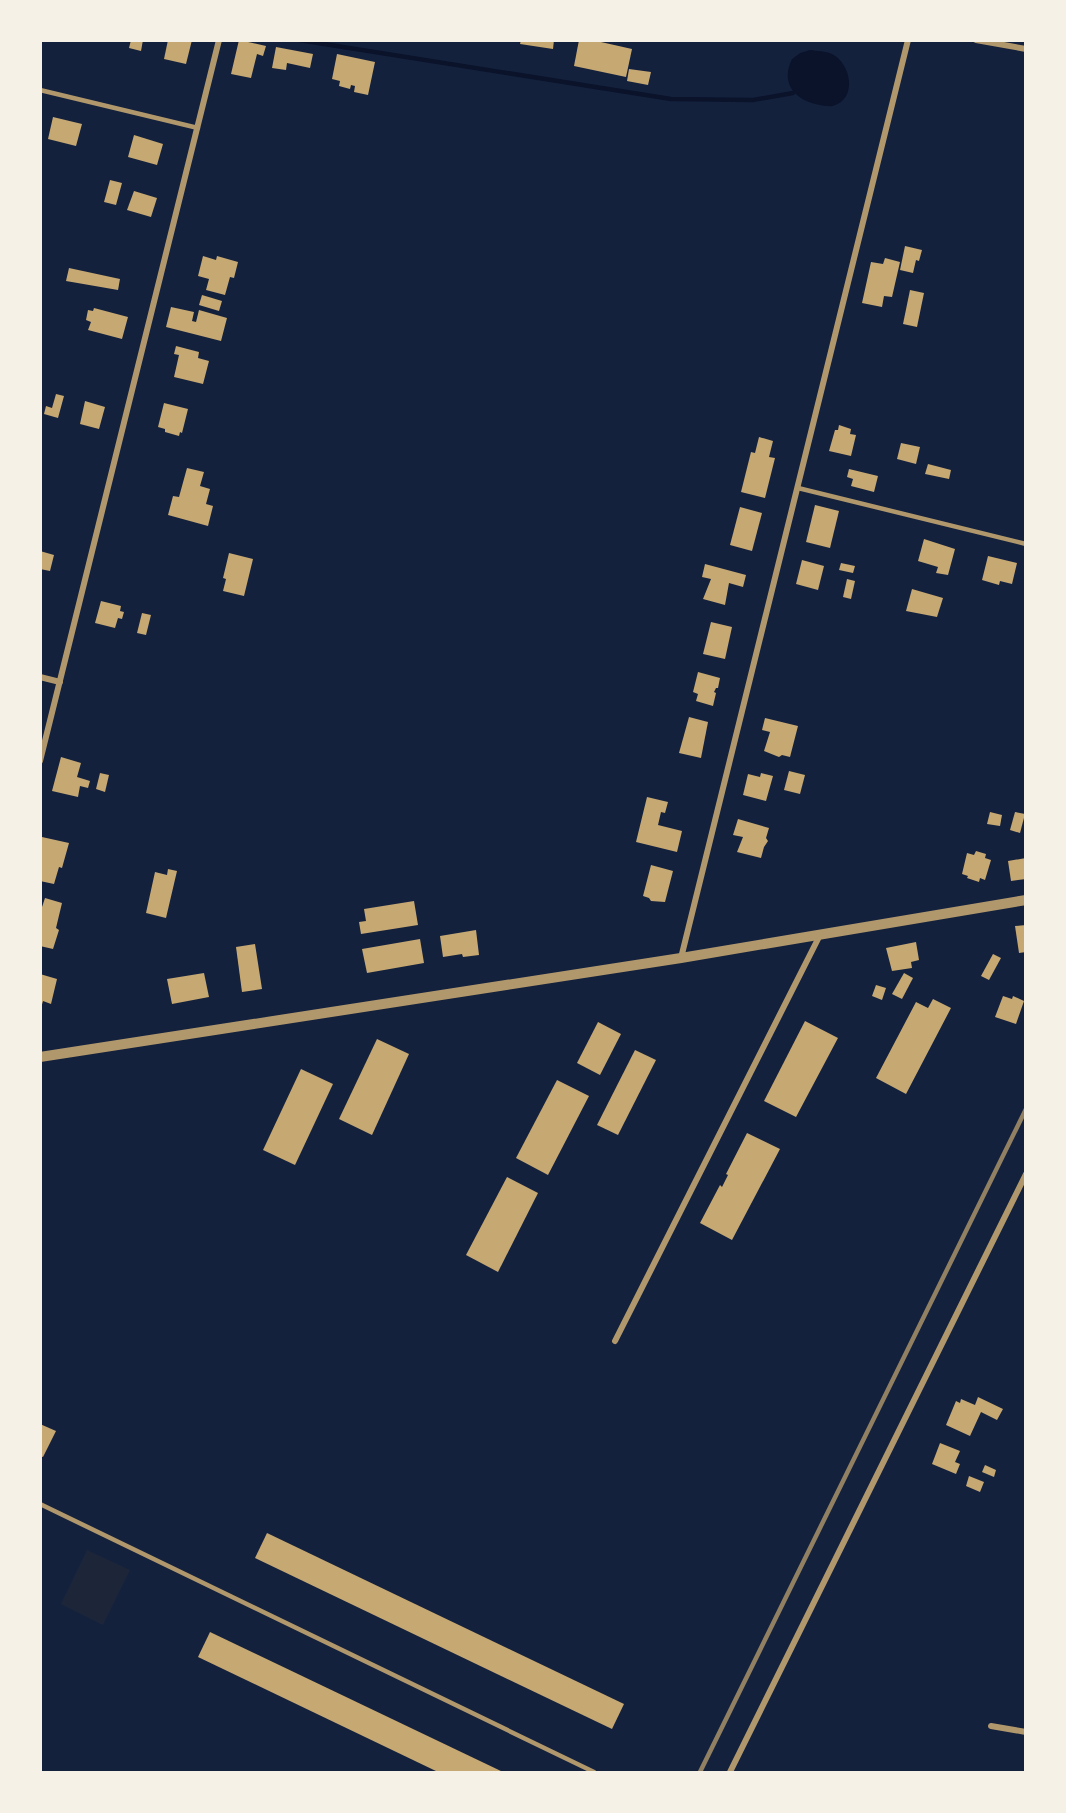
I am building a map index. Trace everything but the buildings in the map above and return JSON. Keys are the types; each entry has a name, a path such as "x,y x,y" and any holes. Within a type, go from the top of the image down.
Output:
{"street":[{"path":"40,761 219,40"},
{"path":"681,958 908,40"},
{"path":"976,40 1026,48"},
{"path":"40,677 60,682"},
{"path":"40,1057 681,958 1026,900"},
{"path":"615,1341 820,935"},
{"path":"730,1773 1026,1174"},
{"path":"991,1726 1026,1732"}],"lane":[{"path":"40,90 198,128"},
{"path":"798,488 1026,544"},
{"path":"40,1504 594,1773"}],"shaded area":[{"path":"810,50 832,54 844,65 849,89 841,102 833,106 815,104 800,98 788,81 792,59"},
{"path":"87,1550 130,1570 103,1625 61,1604"}],"waterway":[{"path":"299,40 671,99 753,100 793,93"}],"railway":[{"path":"700,1772 1026,1109"}]}
